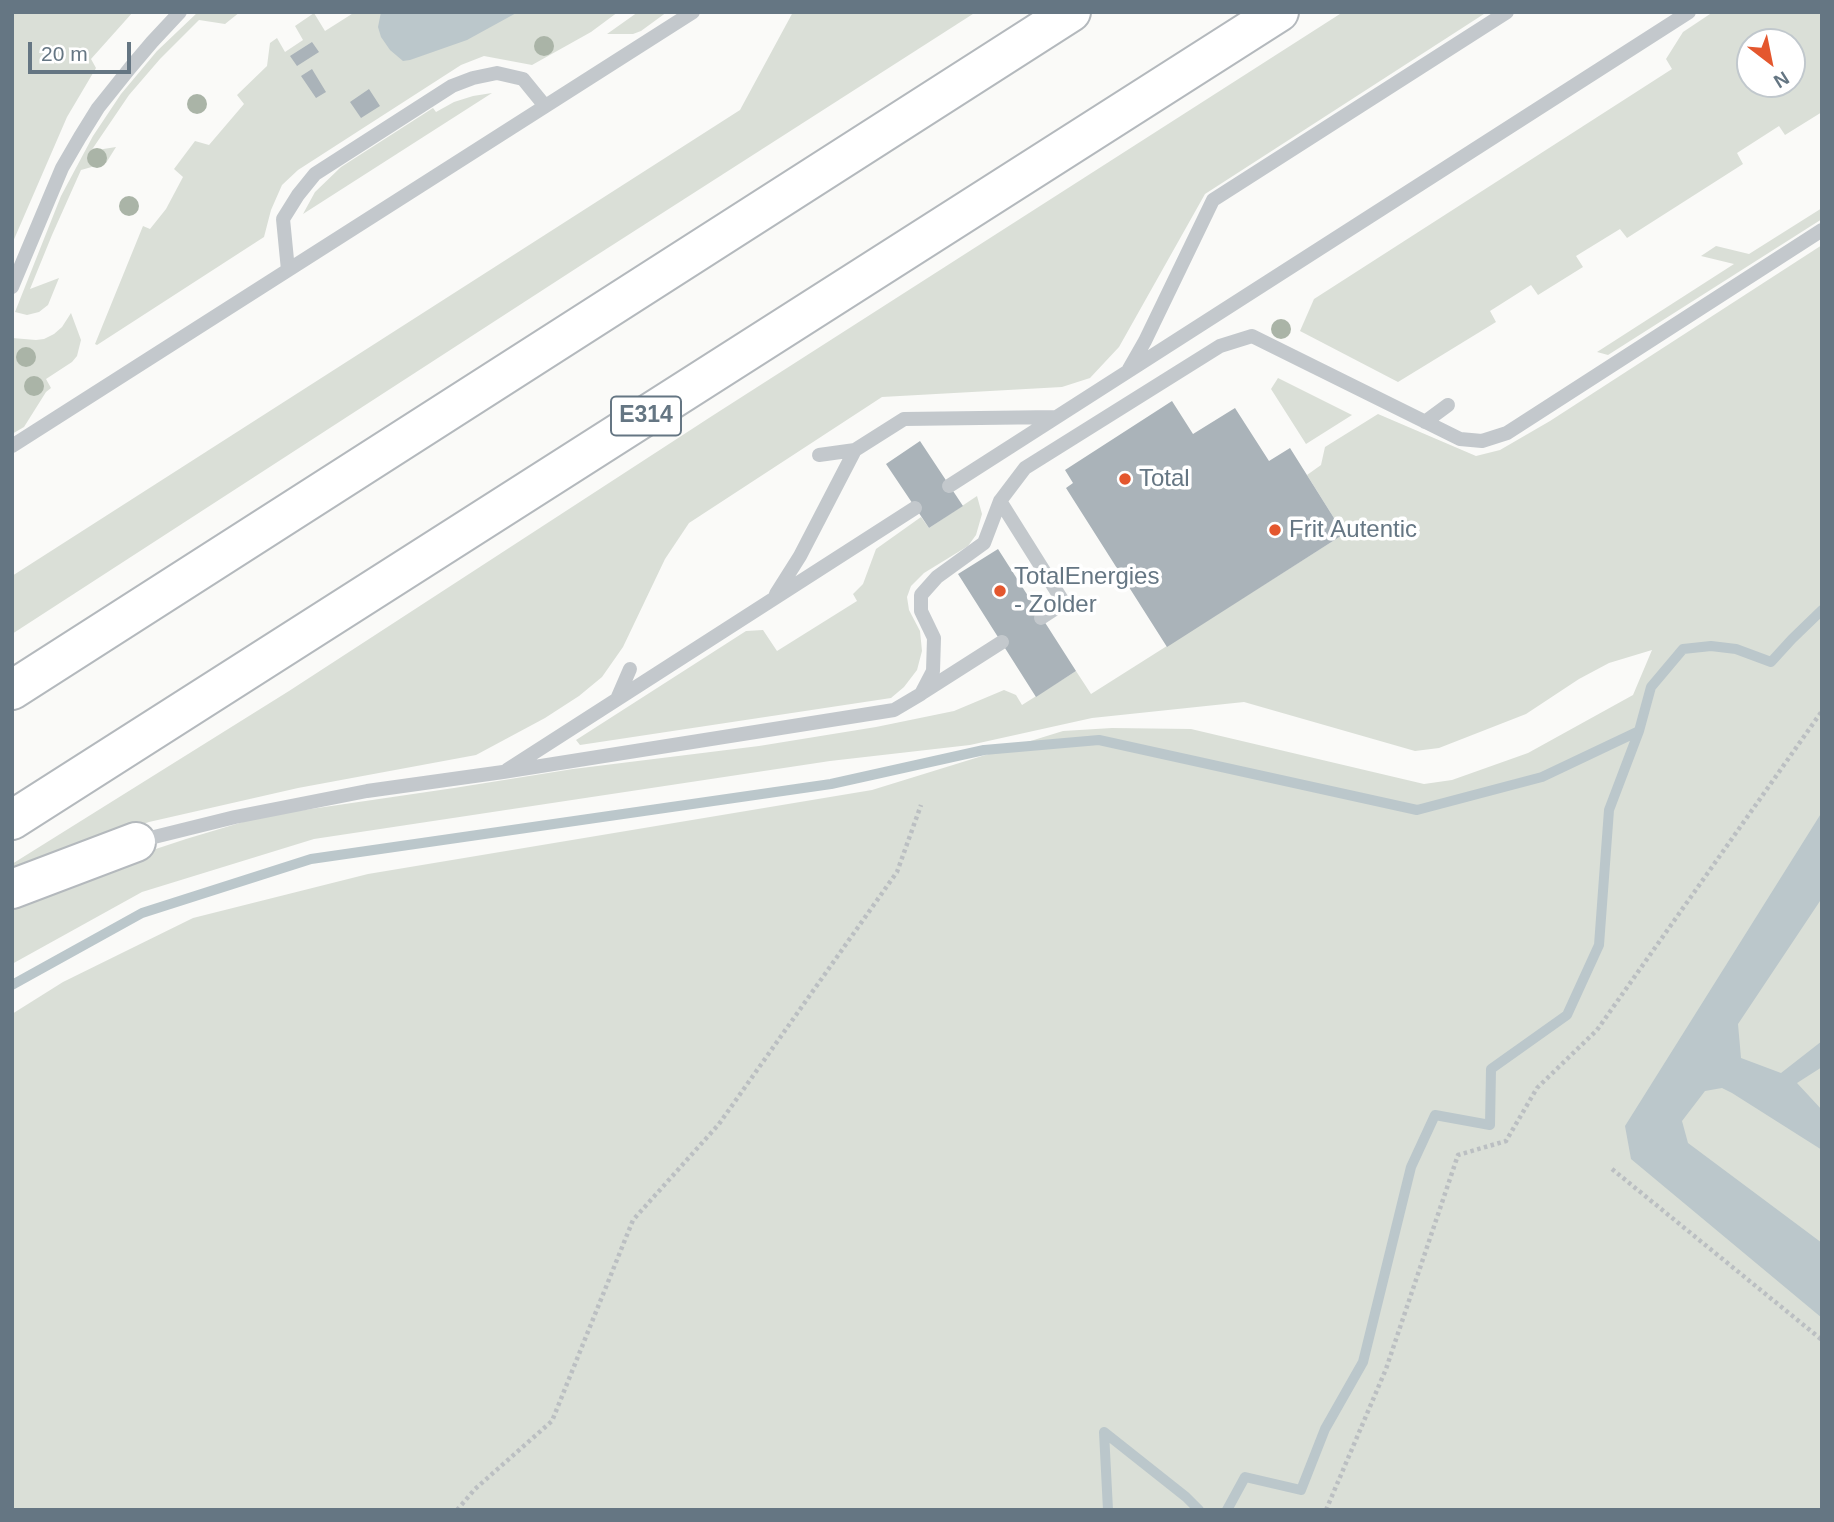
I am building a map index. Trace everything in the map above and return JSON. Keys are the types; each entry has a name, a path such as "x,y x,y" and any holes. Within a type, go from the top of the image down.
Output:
{"highway":[{"path":"12,690 1071,12"},
{"name":"E314","path":"12,820 1279,12"},
{"path":"12,889 136,842"}],"lane":[{"path":"12,287 62,168 80,137 98,108 130,68 180,12"},
{"path":"12,446 693,12"},
{"path":"1129,370 1213,200 1507,12"},
{"path":"950,486 1689,12"},
{"path":"288,270 283,219 315,174 452,86 498,73 523,79 545,107"},
{"path":"921,694 933,671 934,638 921,611 922,594 937,577 984,543 1000,501 1026,468 1220,346 1252,336 1460,439 1482,441 1507,433 1822,230"},
{"path":"1425,422 1448,405"},
{"path":"819,455 855,450 904,419 1056,417"},
{"path":"774,598 800,556 855,450"},
{"path":"1000,501 1064,604 1041,618"},
{"path":"503,772 915,508"},
{"path":"136,842 235,817 367,791 894,710 1002,642"},
{"path":"617,699 630,668"}],"path":[{"path":"1326,1510 1386,1369 1458,1155 1506,1141 1537,1088 1597,1030 1822,711"},
{"path":"457,1510 475,1489 552,1421 633,1220 719,1124 897,872 921,805"},
{"path":"1612,1169 1822,1340"}],"shaded area":[{"path":"12,12 133,12 91,59 96,68 67,117 12,244"},
{"path":"198,12 240,12 225,24 199,20 129,95 91,151 116,147 106,163 81,170 30,289 59,278 48,305 39,312 27,315 15,312 61,196 93,136 121,94 157,51"},
{"path":"355,12 618,12 591,32 532,65 484,56 461,65 298,170 282,185 271,210 264,237 95,344 143,226 150,229 166,209 183,177 174,169 195,141 209,145 244,104 237,95 267,66 270,43 277,38 285,52 303,40 295,26 314,13 325,31"},
{"path":"381,12 518,12 467,40 403,61 390,50 381,37 378,27"},
{"path":"638,12 667,12 633,34 607,34"},
{"path":"793,12 976,12 12,634 12,576 740,110"},
{"path":"1343,12 1487,12 1205,194 1119,347 1090,378 1062,387 882,397 689,523 665,559 623,647 602,677 545,718 476,755 298,788 149,822 12,872 12,864 289,691 712,416"},
{"path":"1713,12 1822,12 1822,112 1785,135 1779,126 1737,153 1743,164 1627,238 1620,229 1576,256 1583,267 1538,295 1531,285 1490,311 1496,322 1398,382 1300,331 1314,299 1672,69 1666,59 1683,32"},
{"path":"492,93 303,214 315,192 341,167 433,108 436,112 454,102"},
{"path":"1822,208 1822,219 1608,355 1597,352 1734,264 1701,256 1716,246 1749,254"},
{"path":"1822,245 1822,1510 12,1510 12,1014 63,982 193,918 368,874 872,790 1063,731 1112,728 1191,729 1424,784 1452,780 1528,753 1633,695 1652,650 1609,663 1526,714 1439,748 1415,751 1244,702 1092,718 970,745 830,761 314,839 142,892 12,964 12,903 80,874 263,816 876,727 954,711 1004,690 1016,695 1022,705 1076,671 1091,694 1344,534 1307,475 1321,465 1325,447 1378,414 1476,456 1500,450 1550,421"},
{"path":"71,313 81,340 77,356 46,379 51,388 24,427 12,434 12,338 44,339 62,327"},
{"path":"1278,378 1352,415 1306,444 1271,389"},
{"path":"977,496 982,514 976,535 968,546 924,573 911,586 907,597 909,610 920,631 922,651 917,670 891,698 580,745 576,740 746,631 763,630 777,651 857,601 853,594 863,584 876,549 921,517 929,528"},
{"path":"1822,812 1822,898 1738,1024 1741,1058 1781,1073 1822,1041 1822,1067 1797,1083 1822,1110 1822,1150 1722,1088 1705,1091 1682,1121 1688,1143 1822,1243 1822,1318 1631,1159 1625,1126"}],"building":[{"path":"312,42 319,52 297,66 290,56"},
{"path":"312,69 326,92 316,98 301,76"},
{"path":"369,89 380,106 361,118 350,102"},
{"path":"1172,401 1193,434 1235,408 1269,461 1290,448 1344,534 1167,647 1066,488 1073,483 1065,470"},
{"path":"920,441 963,506 929,528 886,464"},
{"path":"998,549 1076,671 1036,697 958,574"}],"waterway":[{"path":"12,985 142,913 311,859 831,784 984,750 1099,740 1417,810 1542,777 1639,731 1651,687 1683,649 1711,646 1736,649 1771,662 1822,610"},
{"path":"1227,1510 1245,1477 1301,1490 1325,1429 1363,1362 1411,1167 1435,1115 1490,1125 1491,1069 1567,1015 1599,945 1609,810 1639,731"},
{"path":"1108,1510 1104,1432 1199,1510"}],"place":[{"name":"Total","path":"1125,479"},
{"name":"Frit Autentic","path":"1275,530"},
{"name":"TotalEnergies - Zolder","path":"1000,591"}]}
